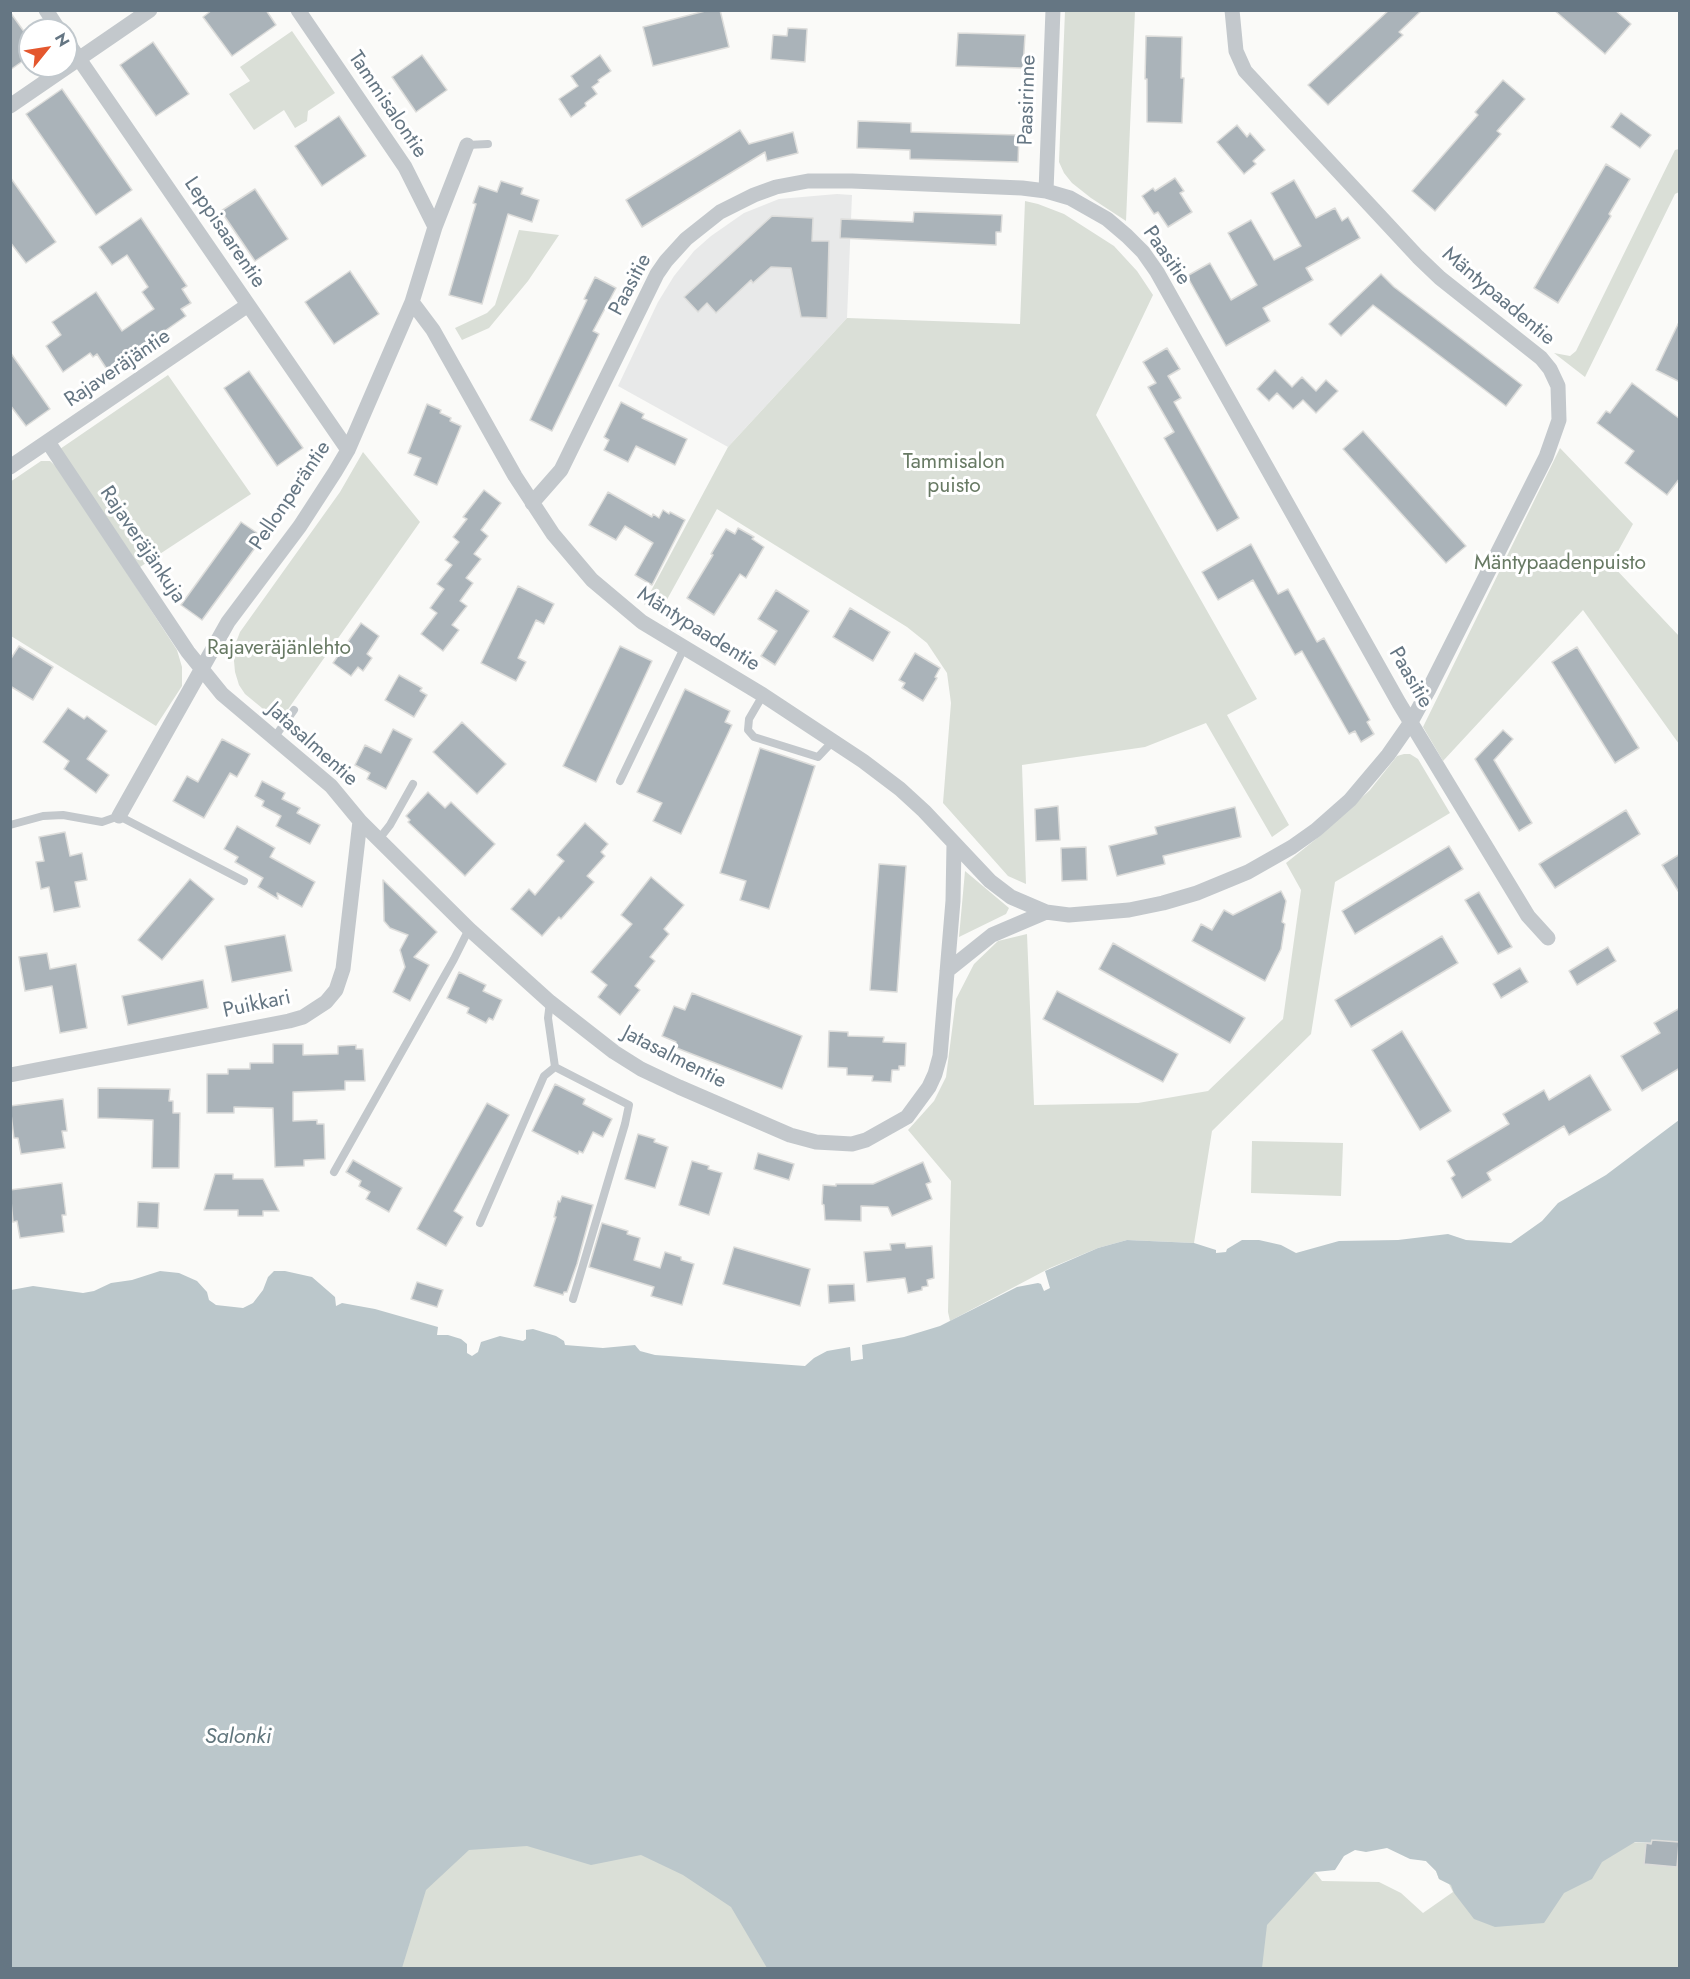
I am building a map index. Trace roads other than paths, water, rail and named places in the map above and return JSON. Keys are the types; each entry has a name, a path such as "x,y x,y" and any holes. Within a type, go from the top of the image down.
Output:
{"street":[{"path":"10,106 150,10"},
{"name":"Tammisalontie","path":"298,10 405,167 435,227"},
{"name":"Paasirinne","path":"1046,191 1053,10"},
{"name":"Mäntypaadentie","path":"412,302 433,330 515,476 553,534 592,580 642,622 834,740 900,789 990,881 1011,897 1046,912 1069,915 1128,910 1197,893 1248,872 1292,848 1350,800 1388,755 1411,722 1428,691 1546,457 1559,420 1558,386 1550,369 1541,358 1440,278 1418,257 1245,71 1236,51 1232,10"},
{"name":"Leppisaarentie","path":"79,59 348,450"},
{"name":"Pellonperäntie","path":"119,816 228,622 300,525 348,450 412,302 435,227 467,145"},
{"name":"Paasitie","path":"532,503 561,470 657,274 686,239 720,212 754,195 808,181 875,182 1046,191 1070,198 1107,219 1127,236 1152,266 1411,722 1528,916 1548,938"},
{"name":"Rajaveräjäntie","path":"10,467 248,305"},
{"name":"Rajaveräjänkuja","path":"48,442 201,671"},
{"name":"Jatasalmentie","path":"201,671 222,694 331,786 360,821 469,928 550,1002 614,1052 679,1088 790,1135 816,1142 852,1144 881,1133 907,1117 929,1088 940,1056 953,901 954,844"},
{"name":"Puikkari","path":"10,1075 289,1021 303,1017 327,1002 336,990 343,969 360,821"},
{"name":"Mäntypaadentie","path":"947,971 992,935 1046,912"}],"lane":[{"path":"467,145 488,144"},
{"path":"620,781 684,648"},
{"path":"763,695 748,719 748,730 754,737 818,757 834,740"},
{"path":"274,738 294,710"},
{"path":"379,839 390,825 413,784"},
{"path":"10,825 43,816 63,815 102,822 119,816 244,881"},
{"path":"334,1172 454,959 469,928"},
{"path":"550,1002 548,1018 555,1067"},
{"path":"480,1223 544,1076 555,1067"},
{"path":"555,1067 629,1105 573,1299"}],"water":[{"name":"Salonki","path":"1679,1120 1679,1844 1635,1842 1602,1862 1592,1879 1564,1893 1544,1923 1495,1927 1474,1919 1454,1893 1451,1885 1439,1879 1436,1871 1426,1861 1410,1859 1387,1848 1366,1852 1355,1850 1344,1856 1335,1870 1315,1872 1267,1925 1262,1968 767,1968 731,1907 683,1875 641,1855 591,1865 527,1846 469,1850 426,1890 402,1968 11,1968 11,1290 33,1286 83,1293 94,1291 111,1283 132,1280 160,1271 179,1273 197,1281 207,1292 209,1300 216,1305 243,1308 253,1303 274,1271 285,1271 312,1277 335,1297 336,1306 342,1303 375,1309 438,1327 437,1335 448,1335 461,1339 467,1344 467,1353 472,1356 478,1352 481,1342 500,1336 523,1341 526,1339 526,1330 533,1329 556,1336 564,1341 565,1345 603,1348 635,1345 640,1351 655,1355 805,1366 827,1351 850,1347 851,1361 863,1359 862,1345 904,1337 940,1326 1017,1287 1038,1283 1044,1291 1050,1288 1045,1271 1098,1248 1127,1240 1194,1243 1216,1250 1216,1253 1226,1252 1242,1240 1259,1240 1281,1245 1296,1253 1339,1241 1398,1240 1448,1234 1466,1240 1511,1243 1542,1221 1558,1203 1606,1175"}],"park label":[{"name":"Tammisalon puisto","path":"954,475"},
{"name":"Mäntypaadenpuisto","path":"1560,564"},
{"name":"Rajaveräjänlehto","path":"279,649"}]}
